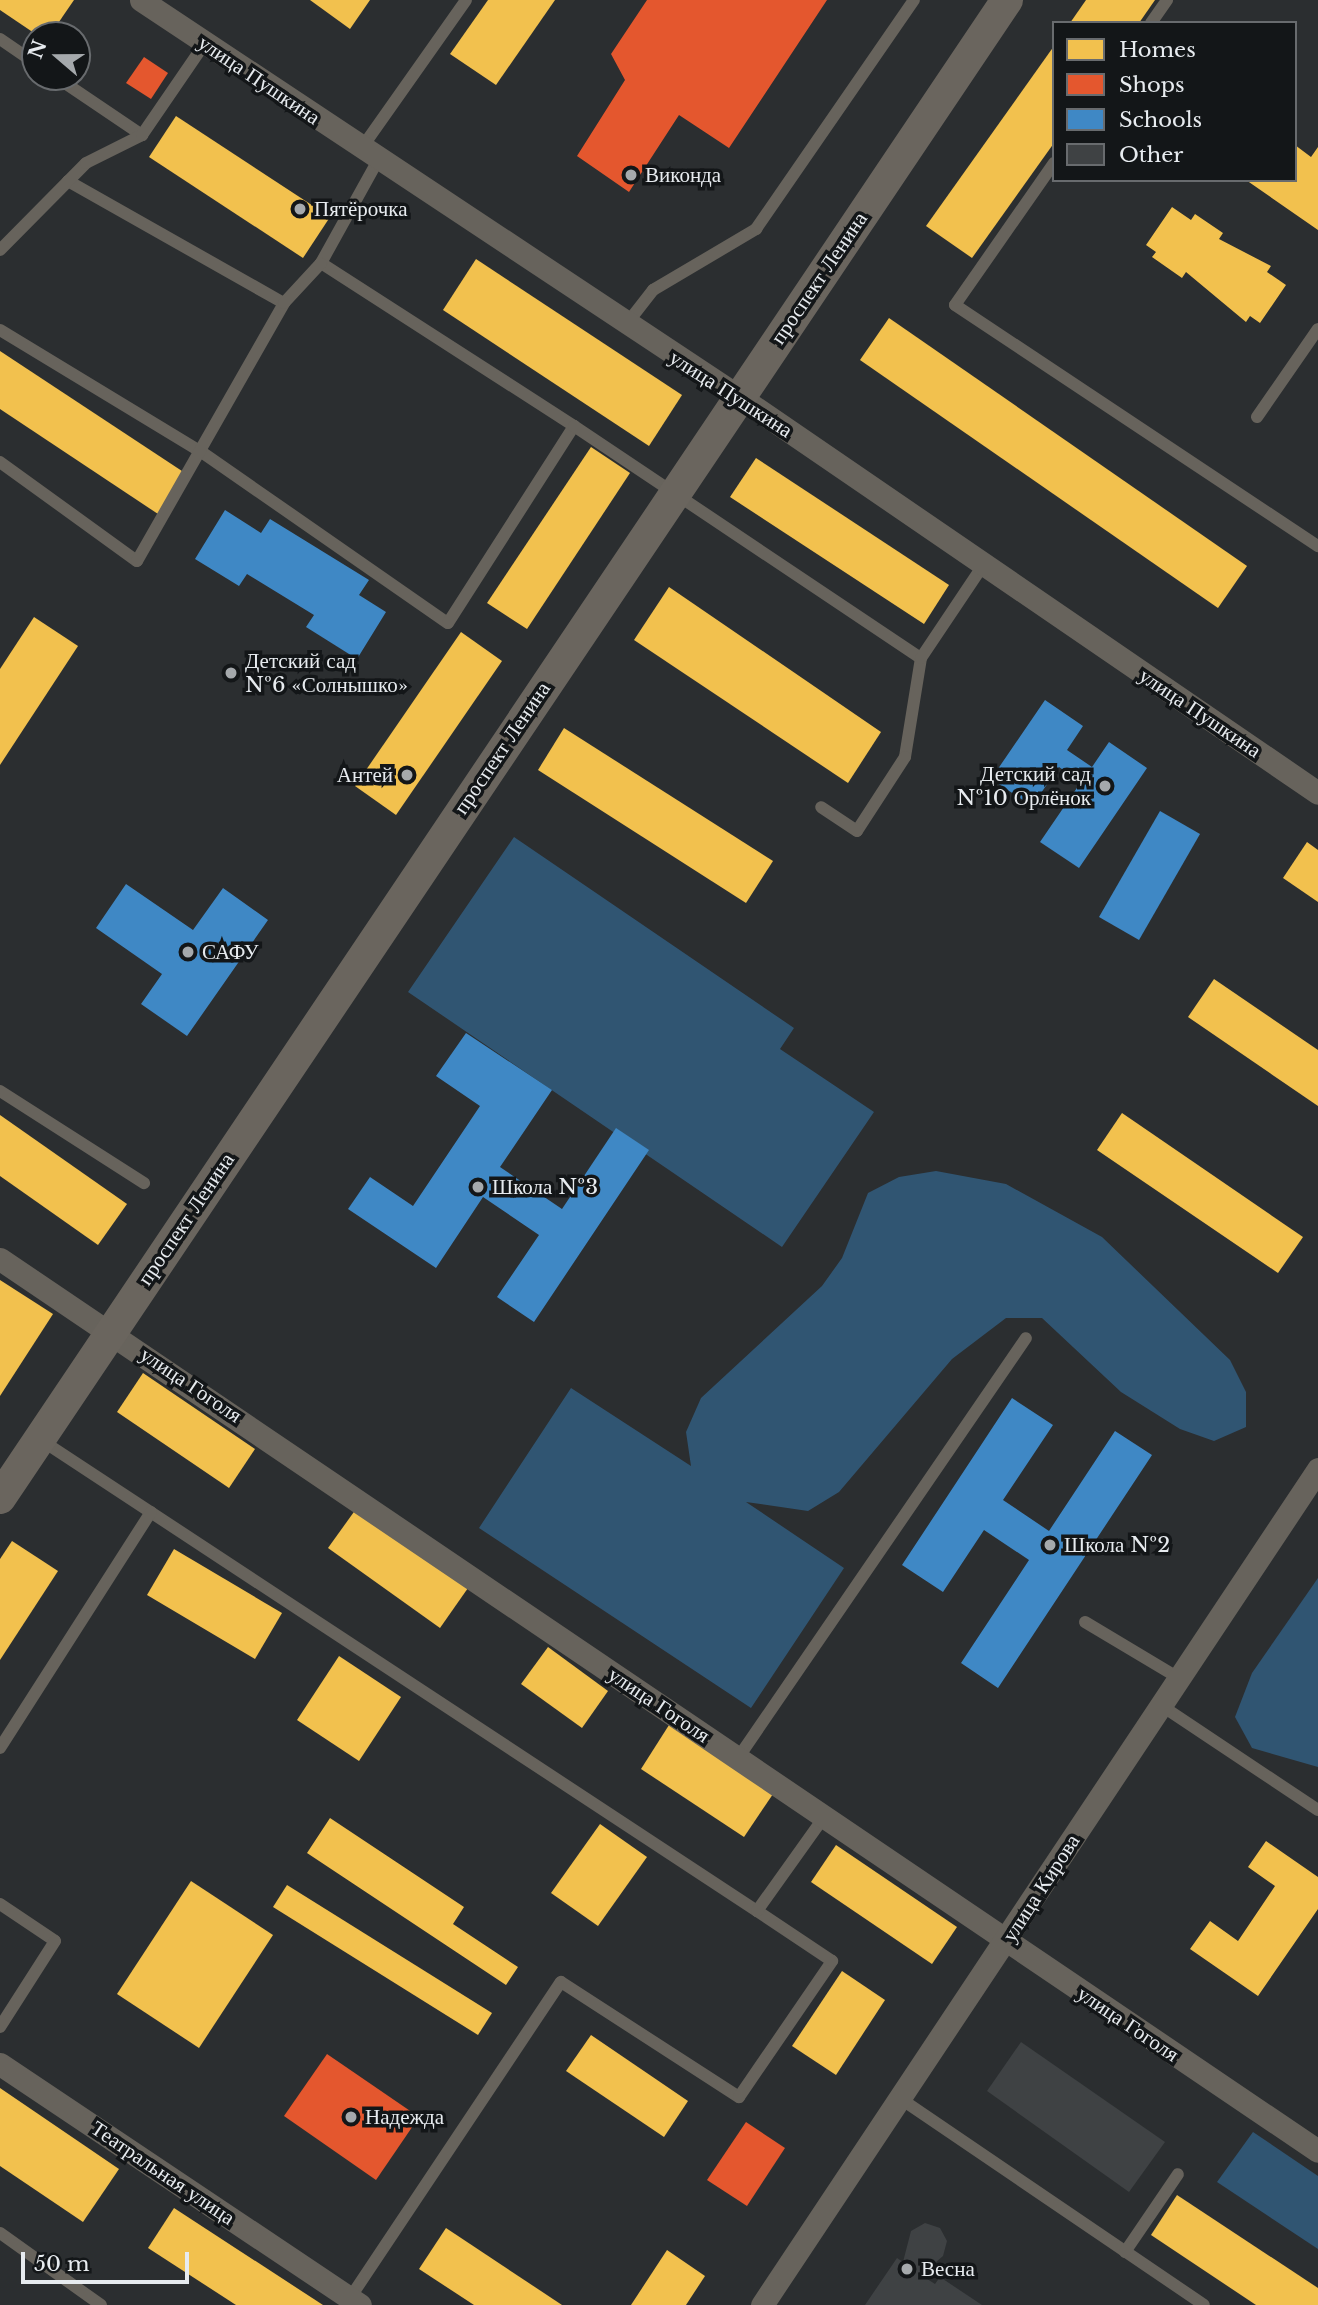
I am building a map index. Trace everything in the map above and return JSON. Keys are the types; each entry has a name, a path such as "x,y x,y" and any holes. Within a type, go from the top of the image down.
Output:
{"street":[{"name":"улица Пушкина","path":"141,0 624,327 741,398 1318,793"},
{"name":"проспект Ленина","path":"0,1498 741,398 1003,1"},
{"name":"улица Гоголя","path":"0,1259 1318,2151"},
{"name":"улица Кирова","path":"762,2305 1006,1942 1159,1704 1318,1469"},
{"name":"Театральная улица","path":"0,2064 355,2301"}],"lane":[{"path":"0,462 137,561 203,453 284,303 321,263 370,155 466,0"},
{"path":"624,327 653,290 756,229 914,0"},
{"path":"1152,21 1167,0"},
{"path":"0,39 21,53"},
{"path":"0,250 86,163 142,135 205,43"},
{"path":"77,91 142,135"},
{"path":"1052,166 955,305 1318,546"},
{"path":"68,181 284,303"},
{"path":"321,263 574,426 921,658"},
{"path":"0,330 203,453 448,623 574,426"},
{"path":"1257,417 1318,330"},
{"path":"821,807 857,831 905,757 921,658 984,564"},
{"path":"0,1091 144,1183"},
{"path":"738,1758 1026,1338"},
{"path":"40,1439 832,1961 739,2097 561,1982 355,2301"},
{"path":"0,1748 151,1512"},
{"path":"1085,1622 1177,1677"},
{"path":"1159,1704 1318,1810"},
{"path":"757,1910 824,1817"},
{"path":"0,1904 55,1941 0,2026"},
{"path":"901,2099 1204,2305"},
{"path":"1125,2252 1178,2174"},
{"path":"0,2233 102,2305"}],"shaded area":[{"path":"514,837 794,1028 780,1049 874,1112 782,1247 408,992"},
{"path":"936,1171 1006,1184 1102,1237 1230,1360 1246,1392 1246,1427 1214,1441 1180,1429 1121,1392 1042,1318 1006,1318 952,1359 839,1492 808,1511 746,1502 844,1568 751,1708 479,1528 571,1388 691,1466 686,1432 701,1398 822,1286 842,1258 868,1193 899,1177"},
{"path":"1318,1578 1318,1767 1252,1748 1235,1717 1252,1673"},
{"path":"1253,2132 1318,2176 1318,2249 1217,2182"}],"building: Homes":[{"path":"0,0 74,0 60,21 21,21 21,24 0,10"},
{"path":"310,0 370,0 350,29"},
{"path":"488,0 555,0 496,85 450,54"},
{"path":"1086,0 1155,0 1140,21 1071,21"},
{"path":"1052,49 1052,146 972,258 926,226"},
{"path":"176,116 330,217 303,258 149,157"},
{"path":"1297,146 1311,157 1318,147 1318,230 1249,182 1297,182"},
{"path":"1172,207 1191,220 1195,214 1223,233 1219,239 1271,266 1267,272 1286,285 1260,323 1250,316 1246,322 1186,272 1182,278 1152,257 1156,252 1146,245"},
{"path":"476,259 682,395 649,446 443,310"},
{"path":"889,318 1247,566 1218,608 860,360"},
{"path":"0,351 185,473 158,514 0,409"},
{"path":"591,447 630,473 527,629 487,603"},
{"path":"756,458 949,585 924,624 730,497"},
{"path":"669,587 881,732 848,783 634,640"},
{"path":"34,617 78,646 0,765 0,669"},
{"path":"461,632 502,661 396,815 355,786"},
{"path":"564,728 773,861 746,903 538,770"},
{"path":"1307,842 1318,850 1318,902 1283,878"},
{"path":"1214,979 1318,1050 1318,1106 1188,1017"},
{"path":"1122,1113 1303,1237 1278,1273 1097,1150"},
{"path":"0,1115 127,1204 98,1245 0,1176"},
{"path":"0,1280 53,1314 0,1396"},
{"path":"143,1373 255,1449 229,1488 117,1412"},
{"path":"356,1509 468,1588 440,1628 328,1548"},
{"path":"12,1541 58,1571 0,1660 0,1559"},
{"path":"174,1549 282,1613 255,1659 147,1595"},
{"path":"548,1647 608,1691 582,1728 521,1684"},
{"path":"339,1656 401,1697 359,1761 297,1720"},
{"path":"669,1725 773,1794 744,1837 641,1769"},
{"path":"330,1818 464,1907 453,1924 518,1967 506,1985 307,1853"},
{"path":"600,1824 647,1857 598,1926 551,1893"},
{"path":"1266,1841 1318,1877 1318,1909 1258,1996 1190,1949 1210,1921 1238,1941 1275,1886 1248,1867"},
{"path":"836,1845 957,1927 932,1964 811,1882"},
{"path":"191,1881 273,1935 199,2048 117,1994"},
{"path":"287,1885 492,2013 478,2035 273,1907"},
{"path":"842,1971 885,2000 836,2075 792,2046"},
{"path":"591,2035 688,2101 664,2137 566,2071"},
{"path":"0,2088 119,2169 83,2222 0,2166"},
{"path":"1177,2195 1318,2288 1318,2305 1256,2305 1151,2235"},
{"path":"174,2208 323,2305 236,2305 148,2248"},
{"path":"446,2228 562,2305 474,2305 419,2269"},
{"path":"667,2250 705,2276 686,2305 631,2305"}],"building: Shops":[{"name":"Виконда","path":"647,0 827,0 729,148 679,115 629,192 577,156 625,80 611,54"},
{"path":"144,57 168,73 151,99 126,83"},
{"name":"Надежда","path":"327,2054 419,2117 376,2180 284,2116"},
{"path":"746,2122 785,2148 747,2206 707,2180"}],"building: Schools":[{"path":"225,510 261,533 270,519 369,580 359,595 386,612 357,659 306,627 314,615 247,574 239,586 195,559"},
{"name":"Детский сад №10 Орлёнок","path":"1045,700 1083,726 1067,750 1092,767 1109,742 1147,768 1079,868 1040,842 1081,782 1059,767 1032,806 991,779"},
{"name":"Детский сад №10 Орлёнок","path":"1160,811 1200,834 1139,940 1099,917"},
{"name":"САФУ","path":"126,884 193,930 223,888 268,920 187,1036 141,1004 162,974 96,928"},
{"name":"Школа №3","path":"466,1033 552,1090 500,1167 562,1209 616,1128 649,1150 534,1322 497,1297 539,1235 483,1197 436,1268 348,1209 370,1177 413,1206 480,1106 436,1076"},
{"name":"Школа №2","path":"1012,1398 1053,1425 1003,1500 1049,1531 1115,1431 1152,1455 998,1688 961,1663 1029,1560 984,1530 943,1592 902,1565"}],"building: Other":[{"path":"1021,2042 1165,2142 1129,2192 987,2091"},
{"name":"Весна","path":"925,2223 940,2228 947,2241 943,2256 921,2275 935,2284 940,2277 982,2305 865,2305 897,2258 903,2262 911,2231"}],"place":[{"name":"Виконда","path":"631,175"},
{"name":"Пятёрочка","path":"300,209"},
{"name":"Детский сад №6 «Солнышко»","path":"231,673"},
{"name":"Антей","path":"407,775"},
{"name":"Детский сад №10 Орлёнок","path":"1105,786"},
{"name":"САФУ","path":"188,952"},
{"name":"Школа №3","path":"478,1187"},
{"name":"Школа №2","path":"1050,1545"},
{"name":"Надежда","path":"351,2117"},
{"name":"Весна","path":"907,2269"}]}
